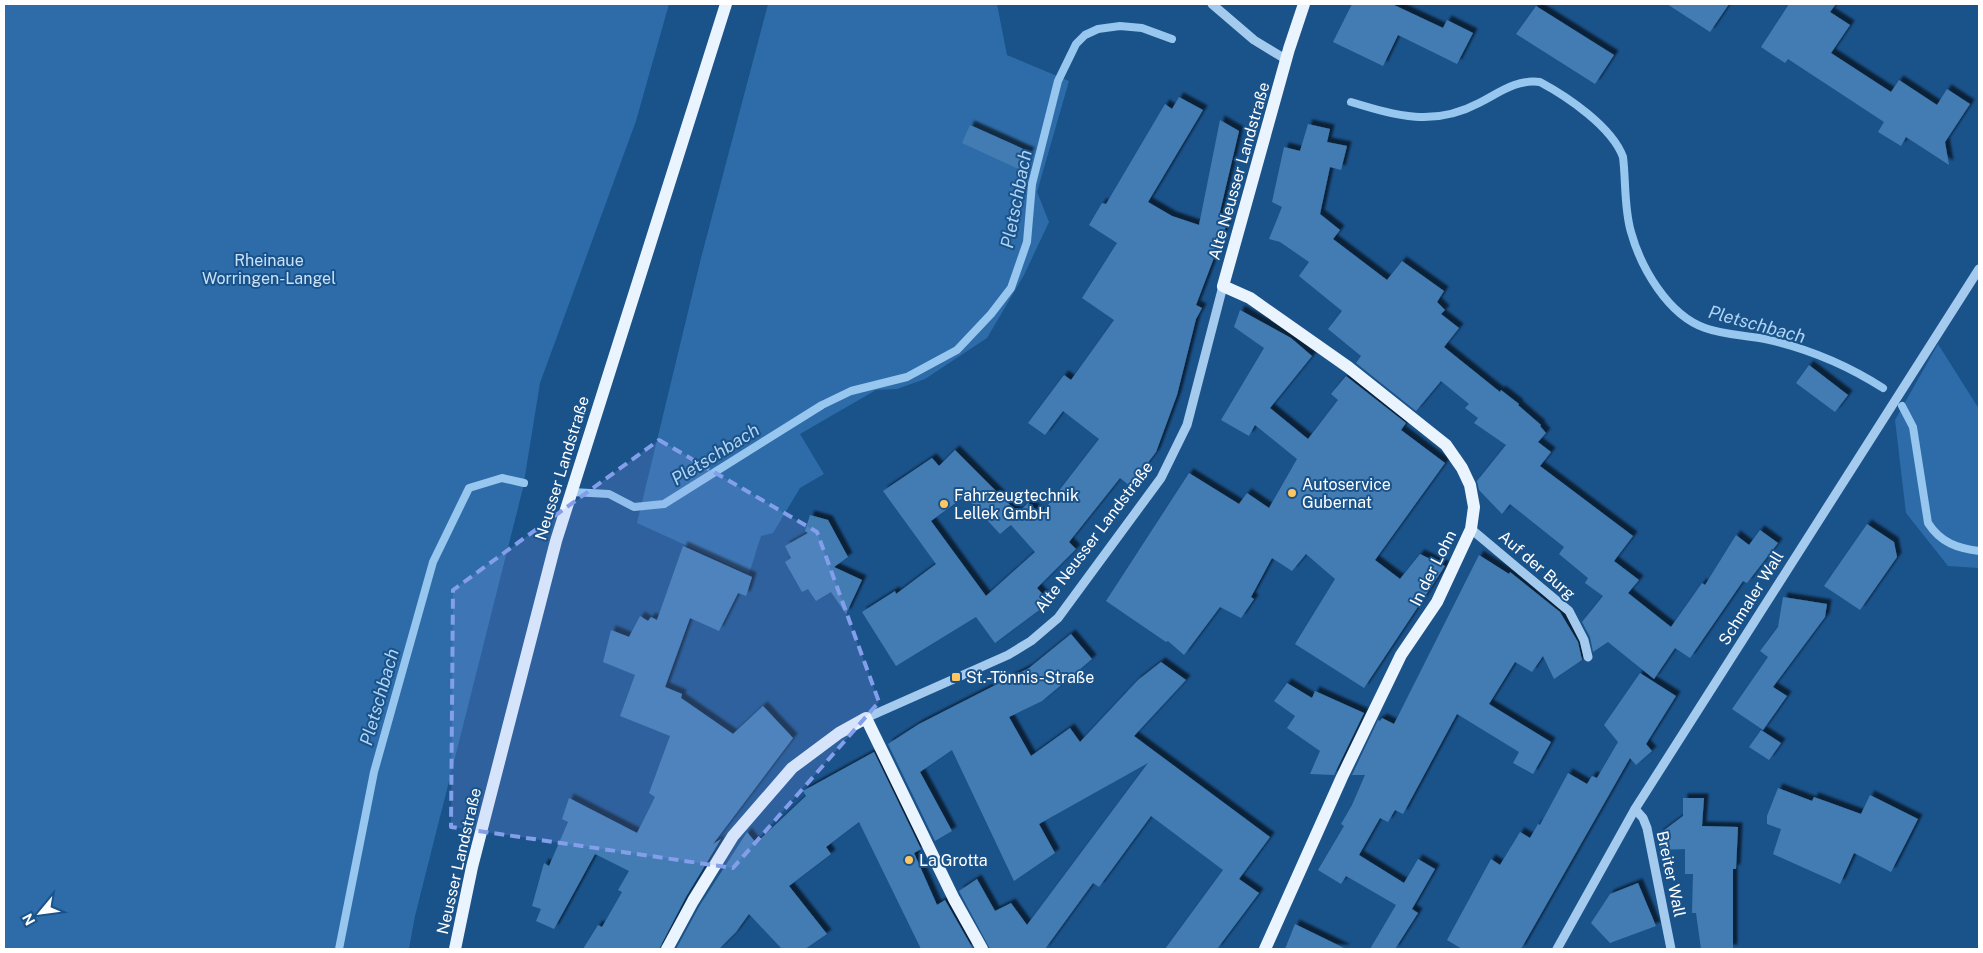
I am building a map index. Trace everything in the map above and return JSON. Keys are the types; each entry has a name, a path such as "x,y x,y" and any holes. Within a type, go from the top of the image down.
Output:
{"main road":[{"name":"Neusser Landstraße","path":"454,949 472,867 556,540 726,4"},
{"name":"Alte Neusser Landstraße","path":"1224,286 1304,4"},
{"name":"In der Lohn","path":"1224,286 1250,298 1341,361 1400,406 1446,445 1462,468 1470,485 1474,507 1471,528 1437,602 1401,655 1342,777 1265,949"},
{"name":"Alte Neusser Landstraße","path":"667,949 693,901 733,836 792,768 840,733 866,718"},
{"path":"866,718 954,899 982,949"}],"street":[{"path":"1212,4 1254,40 1287,60"},
{"name":"Schmaler Wall","path":"1557,949 1636,808 1979,269"},
{"name":"Alte Neusser Landstraße","path":"866,718 1008,655 1031,641 1058,618 1161,478 1187,425 1224,286"},
{"name":"Auf der Burg","path":"1471,528 1569,611 1584,640 1588,657"},
{"name":"Breiter Wall","path":"1636,808 1647,828 1671,949"}],"highlighted area":[{"path":"659,440 817,532 879,702 733,868 451,827 453,590"}],"green space":[{"name":"Rheinaue Worringen-Langel","path":"4,4 669,4 636,121 540,383 523,488 415,916 409,949 4,949"},
{"path":"768,4 997,4 1007,55 1069,81 1037,192 1049,222 1024,275 987,338 925,379 897,389 876,390 800,434 824,474 800,488 773,533 761,536 749,574 637,523 701,258"},
{"path":"1938,344 1979,409 1979,568 1948,566 1906,513 1895,420"}],"building":[{"path":"1352,4 1392,4 1443,28 1447,20 1473,33 1457,64 1398,35 1383,66 1333,42"},
{"path":"1667,4 1729,4 1710,32"},
{"path":"1789,4 1836,4 1830,12 1850,25 1831,53 1891,92 1899,80 1937,105 1947,89 1970,104 1945,142 1949,165 1906,137 1901,146 1878,132 1884,122 1788,59 1785,63 1761,47"},
{"path":"1536,6 1614,55 1595,84 1516,34"},
{"path":"1179,97 1203,110 1148,202 1172,216 1199,225 1220,120 1239,131 1219,216 1228,221 1196,305 1202,308 1196,319 1177,395 1156,452 1130,486 1120,478 1069,542 1076,549 1037,588 1050,602 995,643 976,617 896,666 862,612 895,591 896,594 936,564 883,491 932,458 939,466 955,450 1018,513 1028,503 1041,514 1099,439 1063,411 1045,435 1028,423 1064,375 1071,380 1114,320 1082,298 1117,243 1089,225 1102,203 1106,204 1165,104 1172,109","holes":["965,496 1000,534 1011,525 1035,552 986,596 931,521"]},
{"path":"1308,124 1330,129 1327,142 1347,146 1341,170 1330,167 1320,214 1340,230 1333,239 1387,280 1402,261 1444,291 1437,302 1445,310 1441,314 1459,328 1444,347 1500,392 1501,390 1519,404 1541,425 1546,433 1538,442 1551,452 1540,466 1633,536 1614,561 1639,580 1628,593 1671,627 1702,583 1705,585 1736,535 1749,545 1760,530 1778,543 1747,583 1743,581 1690,658 1675,648 1654,679 1608,642 1593,652 1590,637 1582,622 1603,596 1585,583 1588,578 1559,554 1564,547 1510,504 1502,514 1479,490 1477,481 1506,445 1474,423 1478,418 1465,408 1469,404 1441,381 1416,411 1356,363 1361,356 1328,329 1342,311 1299,276 1309,262 1280,242 1269,239 1282,207 1272,202 1284,147 1300,151"},
{"path":"970,125 1030,152 1021,170 962,143"},
{"path":"1240,310 1291,338 1312,356 1270,408 1308,439 1338,400 1331,394 1346,376 1406,423 1401,430 1445,463 1375,560 1400,579 1420,554 1445,566 1364,688 1295,644 1335,579 1306,554 1292,571 1272,558 1251,597 1254,599 1241,618 1220,607 1184,655 1168,641 1166,642 1106,601 1189,473 1239,504 1247,493 1269,508 1297,459 1255,425 1249,436 1221,420 1264,348 1234,327"},
{"path":"1809,365 1848,395 1835,412 1796,383"},
{"path":"810,515 828,520 848,557 834,567 862,580 846,614 831,592 816,601 808,589 802,592 785,562 791,558 785,546 808,533 805,531"},
{"path":"1867,524 1894,542 1897,557 1860,610 1824,586"},
{"path":"683,546 752,577 746,596 738,593 719,631 690,618 665,687 682,694 681,698 733,734 763,706 793,738 713,844 721,839 686,897 659,949 583,949 598,925 602,927 622,892 618,890 629,871 595,854 554,929 536,921 541,909 532,906 544,863 549,866 568,822 562,819 569,798 637,833 655,797 649,793 670,736 620,716 635,675 603,662 611,630 629,637 640,616 648,621 651,617 657,620"},
{"path":"1479,555 1509,574 1510,572 1560,612 1578,642 1582,660 1554,679 1543,656 1532,672 1515,662 1489,704 1551,742 1533,774 1513,763 1519,752 1457,714 1403,814 1395,810 1388,822 1380,818 1359,855 1404,883 1418,859 1435,869 1412,909 1418,913 1395,949 1370,949 1396,905 1346,876 1341,884 1318,870 1344,826 1341,824 1352,805 1365,775 1352,775 1378,720 1380,721 1382,718 1394,724"},
{"path":"1783,597 1827,604 1825,617 1773,687 1787,696 1763,730 1732,709 1768,657 1760,651 1778,627"},
{"path":"1071,634 1092,659 1042,701 1009,717 1031,756 1070,728 1080,742 1138,680 1161,662 1186,680 1134,736 1270,837 1239,879 1259,893 1217,949 1165,949 1223,870 1151,816 1099,887 1093,883 1045,949 990,949 959,891 977,879 995,911 1011,903 1027,925 1148,763 1039,824 1055,853 1014,881 952,750 920,772 952,831 935,841 888,744 919,724 1029,668"},
{"path":"1640,673 1676,696 1646,744 1652,751 1636,765 1630,758 1521,949 1462,949 1447,940 1491,859 1500,865 1520,832 1530,838 1538,824 1540,825 1568,773 1587,784 1592,776 1597,778 1618,742 1604,725"},
{"path":"1287,683 1312,698 1315,691 1364,713 1334,775 1310,774 1320,751 1287,728 1295,716 1274,701"},
{"path":"1761,730 1781,743 1769,760 1749,747"},
{"path":"874,752 921,849 914,853 937,905 945,900 973,949 921,949 859,822 826,847 831,854 789,886 827,934 805,949 782,949 749,914 736,932 719,949 676,949 700,905 747,832 756,843 806,796 803,791"},
{"path":"1778,788 1812,801 1814,797 1861,814 1870,795 1918,819 1891,872 1854,853 1840,884 1773,854 1781,829 1767,824 1767,816"},
{"path":"1683,798 1704,798 1702,826 1738,827 1736,869 1733,869 1733,949 1701,949 1696,913 1692,913 1693,874 1685,874 1685,849 1660,850 1659,834 1683,816"},
{"path":"1638,883 1656,926 1610,943 1591,923 1610,894"},
{"path":"1295,924 1346,949 1285,949"}],"waterway":[{"name":"Pletschbach","path":"572,492 609,494 634,507 664,504 822,405 851,391 907,377 957,350 991,314 1011,288 1027,242 1032,184 1058,81 1076,44 1085,35 1098,29 1120,26 1142,28 1172,39"},
{"name":"Pletschbach","path":"1351,102 1400,115 1431,117 1462,110 1515,85 1540,82 1576,104 1599,124 1617,146 1623,157 1627,214 1636,246 1649,275 1658,289 1679,313 1705,328 1727,334 1765,339 1811,352 1841,365 1883,388"},
{"name":"Pletschbach","path":"1902,406 1913,427 1928,523 1944,540 1957,546 1979,551"},
{"name":"Pletschbach","path":"339,949 374,772 433,562 469,488 502,478 524,483"}],"place":[{"name":"Autoservice Gubernat","path":"1292,493"},
{"name":"Fahrzeugtechnik Lellek GmbH","path":"944,504"},
{"name":"St.-Tönnis-Straße","path":"956,677"},
{"name":"La Grotta","path":"909,860"}]}
